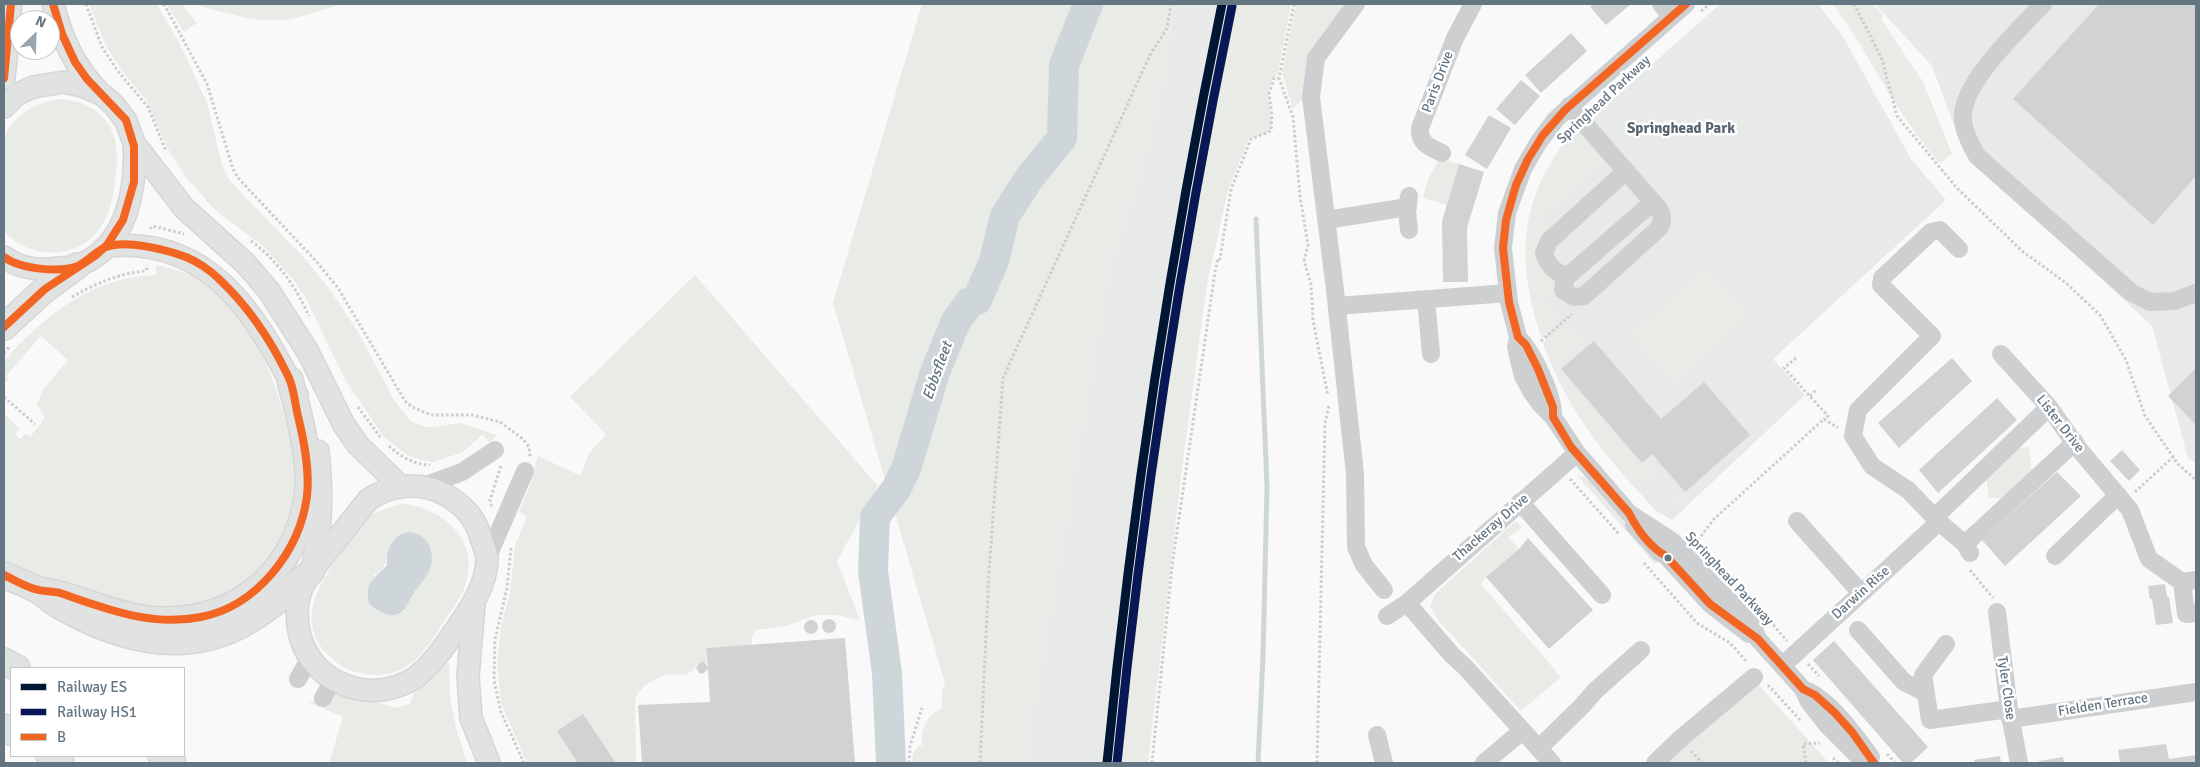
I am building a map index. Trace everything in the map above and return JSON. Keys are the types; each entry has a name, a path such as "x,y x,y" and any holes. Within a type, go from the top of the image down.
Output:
{"highway":[{"path":"7,337 42,291 77,266"},
{"path":"38,590 56,592 128,616 148,620 183,620 203,618 224,610 241,601 262,584 280,564 294,540 300,526 307,496 305,446 290,380"},
{"path":"4,575 38,590 59,606 111,631 143,640 173,642 215,635 242,624 269,607 311,572"},
{"path":"4,661 15,667"}],"main road":[{"path":"4,78 11,4"},
{"path":"4,257 12,263 40,270 77,266 107,246 118,231 132,196 135,163 134,143 126,121 114,105 86,78 74,61 60,31 54,4"},
{"path":"4,106 16,95 33,87 50,83 64,82 82,86 103,96"},
{"path":"134,143 184,208 246,264 270,291 308,352 344,425 358,445 400,486"},
{"path":"107,246 126,244 149,247 187,257 216,276 241,302 266,338 306,412 317,446 322,490 318,537 311,572"},
{"path":"475,601 433,660 422,672 394,687 328,689 319,670 309,659 299,633 298,616 301,591 311,572 368,500 377,494 400,486 424,486 444,494 461,505 472,515 479,528 487,559 484,575 475,601 468,676 471,718 489,763"}],"street":[{"path":"1356,4 1316,58 1311,108 1337,306 1355,474 1356,547 1364,565 1384,590"},
{"name":"Paris Drive","path":"1442,153 1423,143 1419,134 1420,128 1455,38 1473,4"},
{"path":"2043,4 2000,51 1968,93 1963,115 1966,136 1977,156 2132,292 2150,302 2174,301 2196,293"},
{"name":"Springhead Parkway","path":"1691,10 1666,10 1549,127 1532,152 1519,177 1506,220 1503,248 1508,292 1518,337 1516,347 1524,376 1541,406 1552,417 1577,454 1629,513 1672,541 1747,619 1758,639 1803,689 1809,702 1826,724 1865,763"},
{"path":"1569,106 1653,202 1661,212 1662,223 1660,227 1585,295 1576,297 1567,294 1563,289 1566,276 1653,202"},
{"path":"1566,276 1558,273 1546,260 1544,253 1546,244 1626,171"},
{"path":"1326,220 1408,202 1409,230"},
{"path":"1959,249 1940,230 1931,232 1882,278 1882,285 1932,336 1858,410 1853,436 1872,466 1908,490 1968,548 2075,442"},
{"path":"1337,306 1508,292"},
{"path":"1426,299 1431,354"},
{"name":"Lister Drive","path":"2001,354 2049,407 2130,510 2149,559 2189,581 2186,614 2196,613"},
{"name":"Darwin Rise","path":"1783,665 1862,593 2049,407"},
{"name":"Thackeray Drive","path":"1387,616 1407,603 1577,454"},
{"path":"424,486 497,456"},
{"path":"487,559 525,471"},
{"path":"2056,556 2121,499"},
{"path":"1520,502 1602,595"},
{"path":"1797,521 1862,593"},
{"path":"1407,603 1452,655 1552,763"},
{"name":"Tyler Close","path":"1997,612 2009,714 2018,763"},
{"path":"1858,630 1904,682 1926,693"},
{"path":"1926,693 1923,675 1946,644"},
{"path":"1538,748 1582,706 1594,691 1641,650"},
{"path":"298,679 309,659"},
{"path":"1655,763 1680,739 1754,677"},
{"name":"Springhead Parkway","path":"1803,689 1815,695 1879,756"},
{"name":"Fielden Terrace","path":"1926,693 1930,720 2009,714 2196,692"},
{"path":"1484,763 1522,731"},
{"path":"1377,735 1384,763"}],"path":[{"path":"86,4 102,47 117,70 148,107 169,158"},
{"path":"164,4 207,84 233,169 239,179 304,248 338,288 406,401 412,407 431,415 483,417 500,422 523,439 529,447 530,455 525,471"},
{"path":"980,763 989,571 1003,378 1150,55 1167,28 1171,4"},
{"path":"1294,4 1279,78 1293,117 1300,196 1308,245 1304,261 1311,284 1312,320 1330,406 1324,423 1317,763"},
{"path":"1691,10 1710,4"},
{"path":"1854,4 1882,59 1897,116 1957,188 2022,252 2066,282 2100,315 2126,360 2145,416 2178,464 2196,480"},
{"path":"1152,763 1172,566 1215,272 1218,258 1220,259 1231,189 1251,139 1271,131 1272,115 1269,92 1274,78 1279,78"},
{"path":"1536,343 1543,340 1576,310"},
{"path":"4,353 7,337"},
{"path":"1694,544 1714,519 1828,416 1784,368 1796,358"},
{"path":"1810,396 1816,390"},
{"path":"4,397 35,424"},
{"path":"1824,419 1853,436"},
{"path":"495,508 490,503 502,467 497,456"},
{"path":"2121,499 2173,457"},
{"name":"Springhead Parkway","path":"1693,537 1704,548"},
{"path":"513,540 507,588 495,639 494,674 498,704 524,763"},
{"path":"1968,548 1966,563 1990,593 1997,612"},
{"name":"Springhead Parkway","path":"1769,620 1823,681"},
{"path":"909,763 910,746 922,708"},
{"path":"1806,763 1803,744 1820,743"},
{"path":"1879,756 1895,763"}],"shaded area":[{"path":"89,4 157,4 184,52 206,99 222,165 230,181 305,259 328,287 358,332 393,398 404,413 411,421 425,427 460,423 497,435 490,442 482,435 463,452 434,462 407,455 384,437 346,381 305,297 293,279 264,247 214,209 185,176 170,153 146,100 123,72 107,48"},
{"path":"167,4 184,4 184,8 197,23 184,32"},
{"path":"193,4 342,4 282,20 260,20"},
{"path":"922,4 1174,4 1165,70 1142,168 1110,262 1024,763 912,763 915,750 922,745 922,732 930,716 942,708 942,692 945,683 833,303"},
{"path":"1174,4 1256,4 1222,201 1204,275 1144,763 1024,763 1110,262 1142,168 1165,70"},
{"path":"1235,4 1291,4 1278,73 1269,89 1271,127 1264,134 1249,138 1228,190 1207,284 1182,468 1148,763 1117,763 1129,647 1148,497 1175,321"},
{"path":"1296,4 1347,4 1315,46 1306,68 1304,98 1293,109 1282,72"},
{"path":"1720,4 1818,4 1842,35 1911,159 1946,200 1773,359 1805,395 1672,520 1655,510 1627,479 1628,476 1583,419 1545,343 1546,334 1531,227 1579,133 1576,132"},
{"path":"1833,4 1873,4 1882,14 1882,20 1923,82 1952,154 1940,163 1910,125"},
{"path":"1877,4 2196,4 2196,464 2188,458 2152,326 1964,152 1932,66"},
{"path":"64,99 81,103 95,110 105,119 112,130 116,143 117,172 109,211 98,231 88,241 64,251 38,251 14,241 4,232 4,140 14,121 30,108 51,100"},
{"path":"1572,132 1585,137 1612,167 1609,175 1600,166 1541,218 1550,228 1544,234 1543,267 1555,281 1547,289 1551,293 1543,300 1561,321 1542,339 1533,310 1528,282 1527,230 1532,206 1541,181 1554,157"},
{"path":"1444,160 1459,164 1447,205 1423,198 1428,179 1438,161"},
{"path":"1556,244 1572,262 1567,266 1558,264 1551,249"},
{"path":"156,265 175,269 193,276 208,286 223,298 247,328 257,344 272,379 288,431 294,466 292,499 284,529 271,555 252,576 229,593 203,604 173,610 140,609 126,606 53,582 4,563 4,414 20,429 15,434 20,439 25,434 30,437 45,418 37,404 43,390 68,360 41,336 6,376 9,381 4,382 4,361 19,344 53,314 71,302 111,283 133,277 156,275"},
{"path":"1705,267 1750,314 1675,384 1631,335"},
{"path":"695,275 878,486 837,561 860,620 837,615 816,615 786,626 756,630 752,637 752,645 706,648 707,666 704,662 700,662 689,673 683,675 668,674 651,681 639,692 635,700 636,763 527,763 501,703 497,663 501,626 510,593 515,545 527,517 519,511 529,488 538,456 581,476 589,453 605,436 604,432 570,397"},
{"path":"1568,322 1582,337 1592,329 1595,332 1558,366 1560,370 1569,381 1577,396 1582,393 1642,463 1647,459 1655,468 1655,475 1650,480 1627,479 1589,432 1568,398 1543,343"},
{"path":"2029,447 2032,473 2006,498 1989,498 1986,477 2015,449"},
{"path":"1708,473 1711,476 1686,498 1686,507 1670,507 1671,500 1679,500 1679,492 1687,492"},
{"path":"1577,475 1587,478 1656,556 1662,558 1655,564"},
{"path":"405,504 420,507 434,513 447,521 457,532 464,544 468,558 468,573 464,589 430,643 415,660 394,672 371,675 360,673 338,664 318,642 313,629 314,601 327,575 362,523 378,511","holes":["411,532 425,539 427,576 407,602 403,612 391,615 375,609 367,593 375,577 373,574 377,574 385,564 390,545 399,536"]},
{"path":"1516,521 1522,528 1508,537 1519,549 1486,577 1481,584 1561,677 1521,711 1439,621 1430,606 1435,594"},
{"path":"411,532 424,538 428,543 431,549 432,562 425,578 402,612 396,615 388,615 375,609 369,603 369,585 387,565 389,548 395,539 400,535"},
{"path":"449,662 450,696 456,728 467,763 329,763 343,717 308,702 333,701 336,694 381,703 395,708 410,704 414,692 429,683"},
{"path":"1757,683 1829,763 1665,763"}],"building":[{"path":"1594,4 1631,4 1606,25 1590,7"},
{"path":"2099,4 2196,4 2196,176 2153,225 2013,99"},
{"path":"1571,33 1587,51 1541,93 1525,75"},
{"path":"1521,80 1540,96 1515,125 1496,109"},
{"path":"1489,115 1511,128 1487,169 1465,155"},
{"path":"1459,164 1484,172 1467,228 1468,282 1443,282 1442,221"},
{"path":"1594,341 1661,419 1704,382 1750,435 1685,492 1652,454 1642,463 1561,369"},
{"path":"1952,358 1972,381 1899,448 1878,423"},
{"path":"2196,368 2196,425 2168,396"},
{"path":"1997,398 2017,420 1938,493 1919,470"},
{"path":"2122,450 2140,470 2129,481 2110,461"},
{"path":"2057,472 2081,496 2005,566 1982,540"},
{"path":"1528,538 1593,610 1549,649 1486,577 1519,549"},
{"path":"2165,584 2173,623 2156,625 2148,586"},
{"path":"829,619 834,621 836,626 834,631 829,633 824,631 822,626 824,621"},
{"path":"808,620 814,620 818,627 814,634 808,634 804,630 804,624"},
{"path":"845,638 855,763 642,763 638,705 710,702 708,669 700,674 696,668 700,662 704,662 708,667 706,648"},
{"path":"1834,641 1928,747 1911,763 1903,763 1813,660"},
{"path":"583,714 616,763 578,763 557,731"},
{"path":"2166,744 2169,759 2196,755 2196,763 2120,763 2118,750"},
{"path":"2000,756 2001,763 1975,763 1974,760"},
{"path":"2063,757 2064,763 2039,763 2039,761"}],"waterway":[{"name":"Ebbsfleet","path":"891,763 887,673 873,571 875,517 896,489 906,469 935,372 956,321 970,302 977,300 994,261 1005,216 1030,177 1062,138 1064,65 1088,4"},
{"path":"1256,219 1267,487 1263,656 1258,763"}],"rail line":[{"name":"ES","path":"1107,763 1128,572 1154,382 1169,287 1222,4"},
{"name":"HS1","path":"1117,763 1138,572 1164,383 1196,194 1232,6"}],"transit line":[{"name":"B","path":"4,78 11,4"},
{"name":"B","path":"4,327 45,289 95,256 107,245 123,220 134,182 134,146 126,120 87,79 75,62 62,34 53,4"},
{"name":"B","path":"1686,4 1565,110 1543,135 1528,159 1516,185 1506,220 1503,248 1509,302 1518,337 1526,345 1538,369 1553,407 1553,417 1571,447 1629,513 1649,543 1666,556 1710,604 1758,639 1803,689 1815,695 1835,713 1852,732 1874,763"},
{"name":"B","path":"4,257 29,267 61,269 78,266 106,247 124,244 168,251 186,257 211,272 239,300 258,325 275,351 289,378 304,445 308,486 303,517 295,537 285,556 272,573 240,601 221,611 201,617 164,620 129,615 60,593 35,589 4,575"}],"district":[{"name":"Springhead Park","path":"1681,129"}]}
